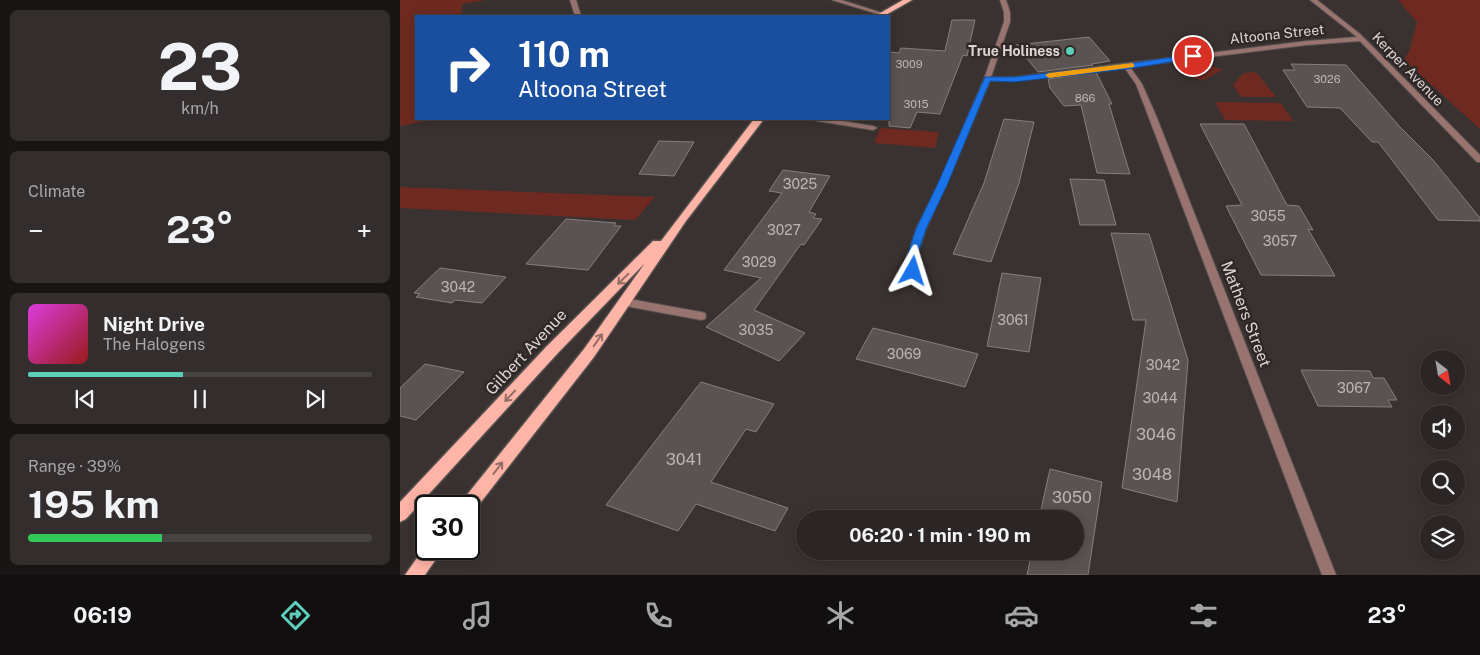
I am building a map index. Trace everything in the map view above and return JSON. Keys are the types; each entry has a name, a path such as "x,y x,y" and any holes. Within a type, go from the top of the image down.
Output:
{"main road":[{"path":"881,15 908,0"},
{"name":"Gilbert Avenue","path":"477,495 589,353 682,219 758,120"},
{"name":"Gilbert Avenue","path":"400,514 552,350 682,219"},
{"path":"414,575 426,560"}],"street":[{"path":"573,0 578,15"},
{"path":"835,0 881,15"},
{"path":"917,281 911,259 921,229 943,183 987,79 1007,22 1007,12 1003,0"},
{"name":"Kerper Avenue","path":"1313,0 1360,39 1480,160"},
{"name":"Altoona Street","path":"987,79 1014,80 1307,43 1360,39"},
{"name":"Mathers Street","path":"1127,66 1139,84 1153,118 1329,575"},
{"path":"823,120 873,128"},
{"path":"624,302 701,316"}],"shaded area":[{"path":"400,0 487,0 462,4 462,15 415,15 415,120 432,120 400,126"},
{"path":"1398,0 1480,0 1480,129 1404,60 1409,52 1417,22"},
{"path":"1202,62 1222,70 1204,80 1193,78 1182,69"},
{"path":"1256,72 1276,97 1241,97 1233,85 1243,73"},
{"path":"1215,102 1281,103 1293,121 1225,120"},
{"path":"880,128 939,132 935,148 874,143"},
{"path":"400,187 655,197 635,220 400,208"}],"building":[{"path":"952,20 975,20 967,56 963,55 940,114 917,112 910,128 889,126 890,52 899,53 901,48 945,51"},
{"name":"True Holiness","path":"1089,37 1110,61 1038,72 1016,45"},
{"path":"1291,64 1346,65 1400,127 1433,160 1480,218 1480,221 1438,220 1378,142 1372,142 1340,108 1307,107 1283,70 1295,70"},
{"path":"1096,72 1112,104 1109,104 1130,174 1097,173 1081,105 1064,106 1050,88 1048,79"},
{"path":"1004,119 1034,122 1019,183 991,262 953,254 984,183"},
{"path":"1200,124 1244,124 1287,205 1299,206 1313,230 1308,229 1335,276 1261,275 1226,206 1242,205"},
{"path":"659,141 694,142 674,176 639,174"},
{"path":"783,170 830,176 809,212 816,214 813,218 822,219 804,245 801,244 754,310 805,333 779,361 706,327 761,278 724,270 782,193 769,191"},
{"path":"1070,179 1104,180 1116,225 1080,225"},
{"path":"566,219 616,223 614,226 621,226 588,270 526,264"},
{"path":"1111,233 1149,234 1188,360 1177,502 1122,488 1146,320 1133,320"},
{"path":"440,268 506,277 482,303 455,300 452,303 416,297 420,294 414,293"},
{"path":"1002,273 1041,278 1029,352 987,346"},
{"path":"873,328 978,354 965,387 856,359"},
{"path":"425,364 464,372 416,420 400,416 400,388"},
{"path":"1301,370 1370,371 1373,378 1384,378 1397,400 1388,400 1392,407 1318,406"},
{"path":"701,382 774,404 756,432 746,429 711,482 788,508 775,531 696,504 678,531 606,505"},
{"path":"1050,469 1102,482 1088,575 1027,575 1030,560 1084,560 1084,510 1041,510"}],"slow traffic":[{"path":"1049,75 1132,65"}],"place":[{"name":"True Holiness","path":"1070,51"}],"route":[{"path":"913,271 911,259 921,229 943,183 987,79 1014,80 1193,56"}]}
